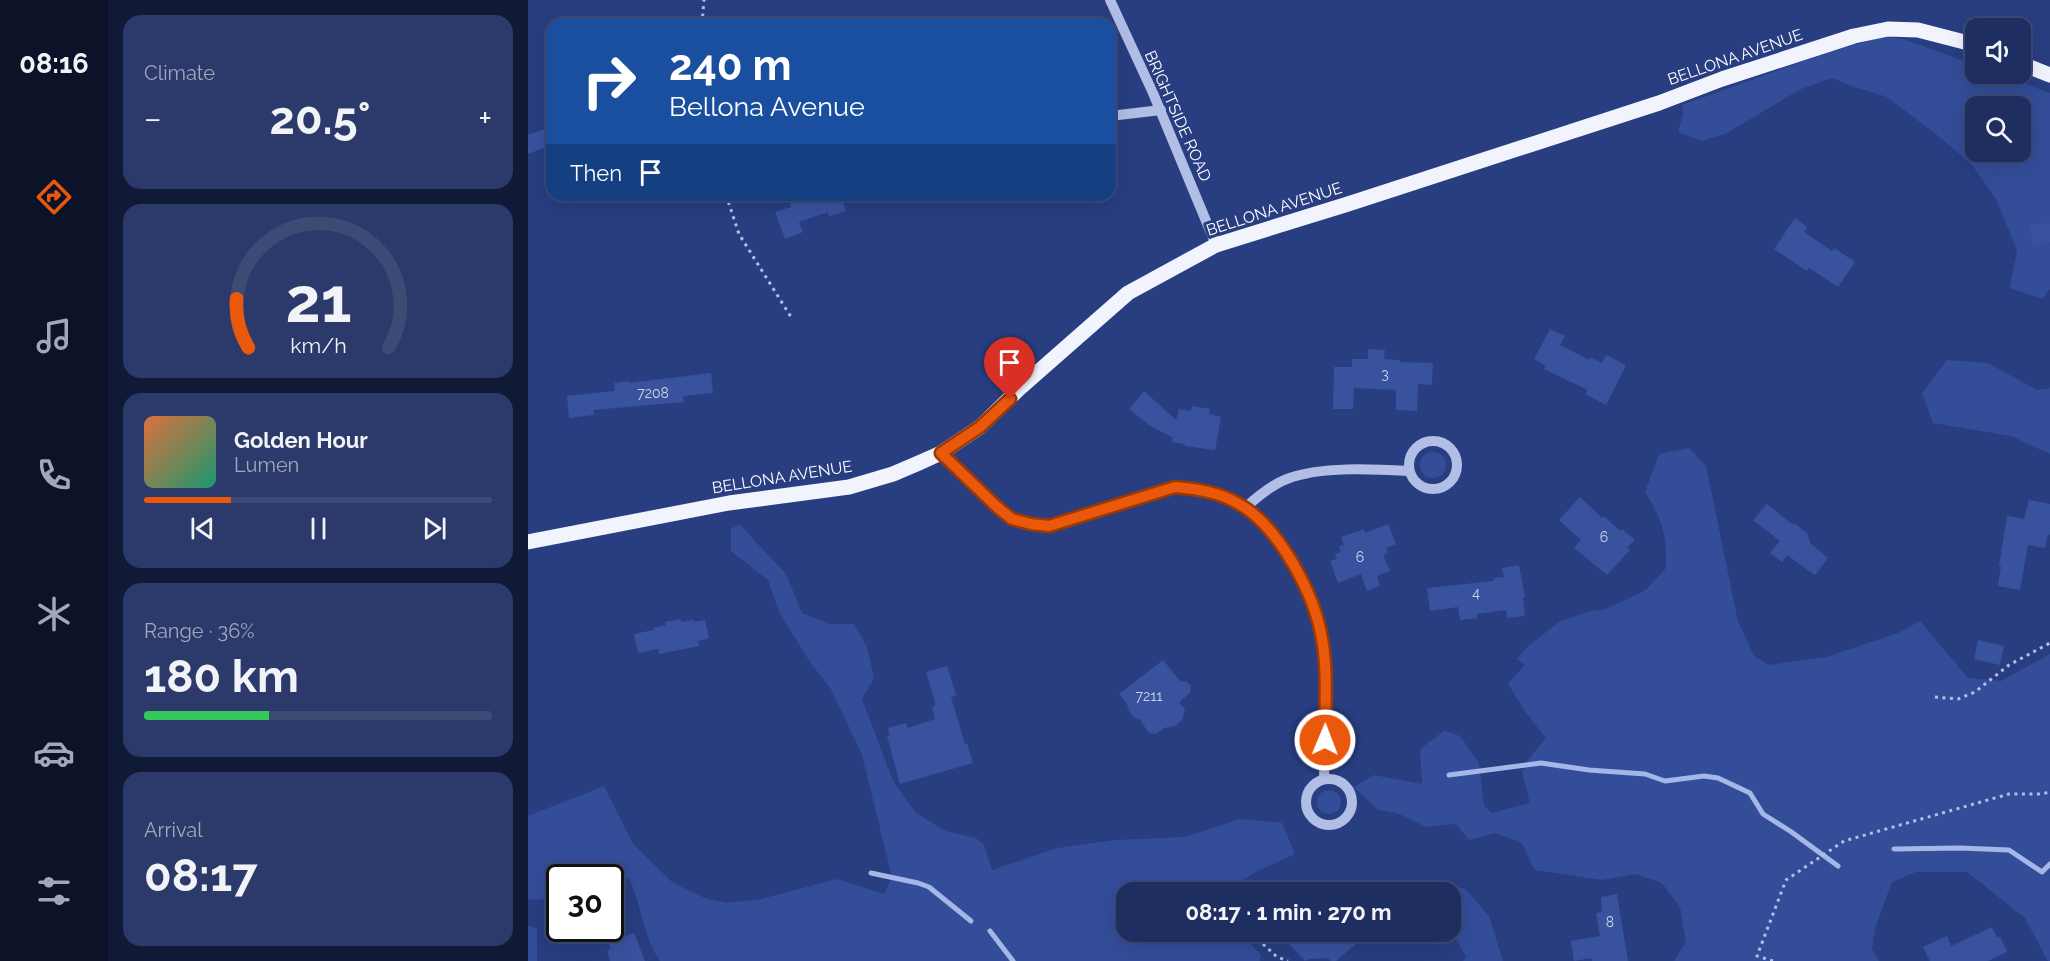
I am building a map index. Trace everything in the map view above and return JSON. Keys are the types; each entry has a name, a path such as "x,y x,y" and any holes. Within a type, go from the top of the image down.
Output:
{"main road":[{"name":"BELLONA AVENUE","path":"528,542 729,503 849,487 893,474 941,453 980,427 1021,387 1128,293 1216,245 1659,103 1722,79 1854,36 1888,29 1918,30 1965,42"},
{"path":"2031,67 2050,75"}],"street":[{"path":"1101,0 1111,4"},
{"name":"BRIGHTSIDE ROAD","path":"1111,4 1161,110 1216,245"},
{"path":"1116,115 1161,110"},
{"path":"1426,441 1444,442 1457,457 1458,467 1455,477 1440,488 1422,487 1409,471 1411,454 1426,441"},
{"path":"941,453 1012,519 1031,524 1049,526 1175,487 1196,489 1218,495 1245,508 1257,517 1279,543 1300,574 1315,608 1323,640 1326,700 1324,779"},
{"path":"1245,508 1274,485 1304,474 1346,470 1409,471"},
{"path":"1324,779 1334,779 1343,784 1351,795 1352,807 1349,815 1335,825 1317,823 1306,808 1306,795 1309,789 1324,779"}],"path":[{"path":"702,18 704,0"},
{"path":"728,201 739,234 791,317"},
{"path":"1935,697 1958,699 1975,692 2009,665 2050,643"},
{"path":"1773,961 1757,956 1786,880 1844,841 2009,794 2050,792"},
{"path":"1263,944 1278,957 1288,961"}],"shaded area":[{"path":"1886,37 1903,39 1965,61 1965,84 2026,84 2050,93 2050,289 2042,299 2010,288 2017,250 1996,199 1969,162 2031,162 2031,96 1965,96 1965,159 1887,97 1832,78 1801,89 1725,134 1701,141 1678,132 1683,114 1682,105 1829,52 1874,39"},
{"path":"1947,360 1988,363 2037,390 2050,388 2050,454 2011,436 1933,423 1922,393"},
{"path":"1689,448 1706,466 1738,621 1754,656 1769,665 1826,657 1898,633 1920,621 1968,678 2001,681 2050,654 2050,961 2025,918 1967,872 1916,872 1892,882 1875,928 1872,949 1879,961 1674,961 1686,942 1680,907 1662,883 1636,874 1602,880 1535,870 1521,842 1494,833 1469,840 1456,824 1426,827 1397,813 1378,810 1354,787 1374,775 1422,784 1420,749 1444,731 1460,736 1479,763 1484,805 1492,813 1530,803 1522,772 1528,760 1546,738 1508,684 1525,665 1517,659 1526,648 1559,622 1590,611 1606,609 1646,590 1666,568 1663,528 1645,492 1659,454"},
{"path":"1433,452 1442,456 1446,465 1442,474 1433,478 1424,474 1420,465 1424,456"},
{"path":"739,524 786,574 802,613 829,624 854,624 867,647 874,678 862,699 893,781 915,812 945,831 976,838 984,845 992,870 1057,848 1116,840 1185,837 1240,819 1282,823 1295,854 1240,882 1116,882 1116,942 1249,942 1261,955 1260,961 660,961 646,931 629,879 624,878 624,864 546,864 546,898 528,899 528,816 604,786 633,844 673,883 707,899 727,903 761,899 837,879 884,894 892,877 862,755 831,689 810,662 780,614 768,580 731,551 731,529"},
{"path":"1329,790 1334,791 1340,797 1340,807 1334,813 1329,814 1324,813 1318,807 1317,802 1318,797 1324,791"},
{"path":"1461,888 1466,889 1489,916 1503,961 1463,961 1466,957 1458,942 1461,942"},
{"path":"528,926 537,928 537,961 528,961"}],"building":[{"path":"546,128 546,147 528,154 528,135"},
{"path":"789,201 843,201 846,211 829,217 828,212 799,222 803,232 785,239 775,212 791,207"},
{"path":"1795,218 1807,227 1804,232 1832,251 1834,248 1855,262 1838,287 1809,268 1807,271 1774,249"},
{"path":"2050,223 2050,242 2033,245 2030,225"},
{"path":"1550,329 1565,336 1560,345 1589,360 1590,357 1602,363 1606,355 1626,365 1606,405 1585,394 1588,390 1544,369 1546,366 1534,359"},
{"path":"1368,349 1385,350 1384,359 1433,363 1432,385 1418,384 1417,411 1396,410 1396,390 1354,388 1353,409 1333,409 1334,367 1352,367 1352,359 1368,359"},
{"path":"711,373 713,393 683,396 684,402 593,410 594,415 569,418 567,396 615,391 614,383"},
{"path":"1144,391 1176,420 1179,409 1191,411 1192,406 1210,409 1209,414 1221,417 1215,450 1172,442 1173,438 1149,425 1129,409"},
{"path":"1580,497 1602,518 1604,516 1620,531 1622,529 1635,540 1627,548 1630,550 1607,575 1574,548 1581,540 1559,520"},
{"path":"2029,500 2050,504 2050,535 2048,534 2045,548 2028,545 2020,590 1998,586 2007,516 2024,519"},
{"path":"1767,504 1807,533 1811,544 1828,558 1815,575 1787,555 1782,562 1770,553 1780,541 1753,520"},
{"path":"1388,524 1396,544 1386,548 1388,553 1383,555 1390,571 1377,576 1380,586 1367,591 1361,574 1338,583 1330,561 1337,559 1335,554 1341,552 1339,546 1344,545 1341,537 1364,529 1365,533"},
{"path":"1519,565 1525,597 1523,598 1525,616 1507,618 1506,610 1477,614 1477,618 1460,620 1458,607 1430,611 1427,588 1494,581 1494,578 1504,577 1502,568"},
{"path":"681,619 681,622 705,620 709,638 698,641 699,646 659,654 658,649 638,653 634,634 654,630 653,628 666,625 665,622"},
{"path":"1978,640 2004,646 2000,665 1974,659"},
{"path":"1163,660 1180,681 1187,682 1191,686 1190,693 1179,702 1185,709 1182,720 1175,726 1164,728 1156,734 1149,733 1140,720 1129,711 1127,704 1119,694"},
{"path":"947,666 956,695 951,697 973,763 900,784 887,736 890,735 888,728 906,723 908,728 935,719 932,707 935,706 934,698 926,672"},
{"path":"1617,894 1628,961 1592,961 1591,958 1574,961 1571,941 1600,936 1596,913 1602,912 1601,897"},
{"path":"1992,927 1997,938 2000,936 2007,952 1988,961 1930,961 1923,947 1947,936 1951,946"},
{"path":"634,933 645,961 610,961 607,951 611,949 608,942 624,942 624,936"},
{"path":"1287,942 1358,942 1336,961 1328,958 1305,961"}],"waterway":[{"path":"1449,775 1541,763 1589,770 1645,774 1665,781 1704,776 1718,778 1750,793 1763,814 1838,866"},
{"path":"1894,849 2009,850 2042,872 2050,864"},
{"path":"871,873 929,887 971,921"},
{"path":"990,931 1013,961"}],"route":[{"path":"1010,399 980,427 941,453 1012,519 1049,526 1175,487 1196,489 1218,495 1238,503 1257,517 1279,543 1300,574 1315,608 1323,640 1325,740"}]}
